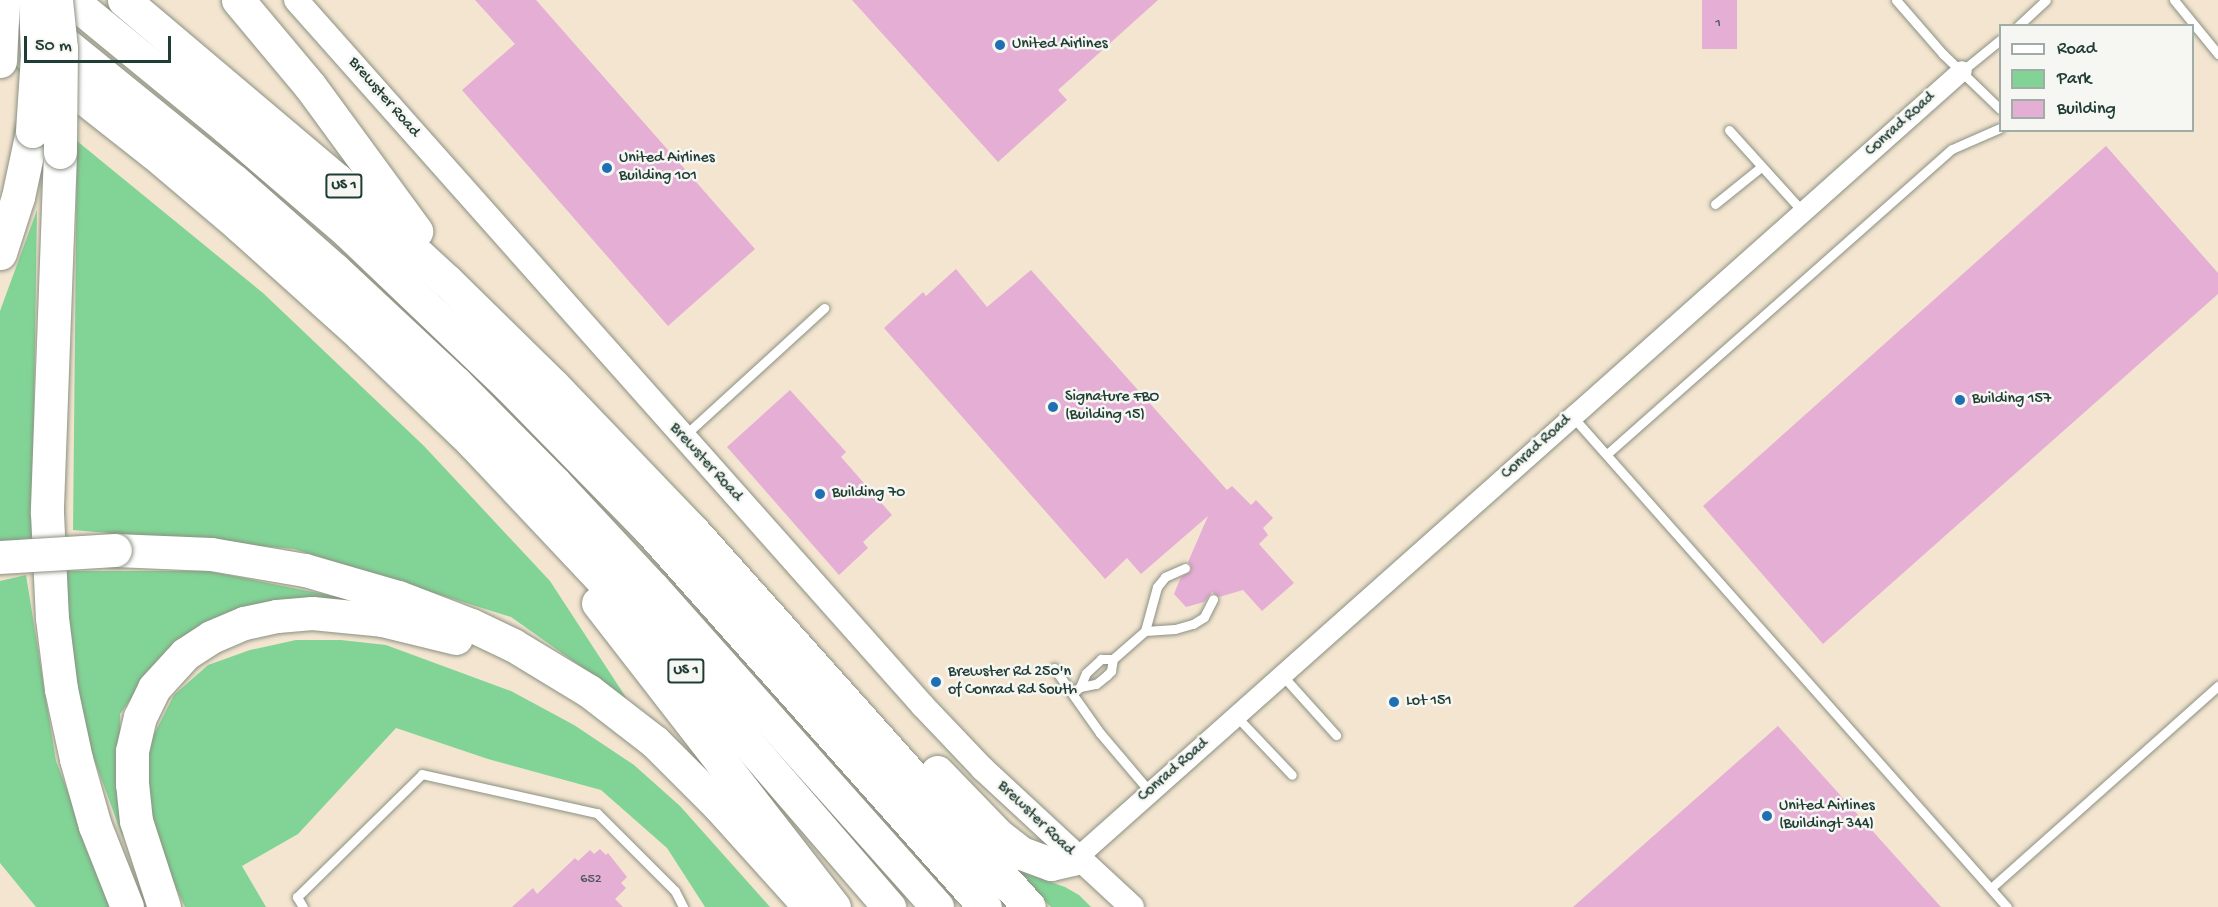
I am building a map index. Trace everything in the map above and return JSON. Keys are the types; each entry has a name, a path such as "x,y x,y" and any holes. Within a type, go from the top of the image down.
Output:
{"highway":[{"path":"3,0 0,61 103,133 154,153"},
{"path":"9,0 129,93 232,180 334,269 456,383 555,483 653,588 937,907"},
{"path":"0,254 18,197 32,131 37,55 35,0"},
{"path":"56,0 61,48 60,152 47,513 52,618 61,689 82,782 107,860 127,907"},
{"path":"71,0 115,34 346,231 555,432 695,580 985,907"},
{"path":"84,0 115,34"},
{"name":"US 1","path":"124,0 336,179 454,288 553,385 650,484 1029,907"},
{"path":"238,0 310,86 405,217 553,385"},
{"name":"US 1","path":"0,32 154,153 362,336 473,443 664,646 889,907"},
{"path":"473,443 834,907"},
{"path":"0,557 115,549 234,556 305,570 376,589 493,634 552,667 607,704 674,759 810,907"},
{"path":"164,907 136,821 131,767 135,734 146,703 163,676 185,654 219,633 244,623 295,614 329,614 382,620 437,633 498,653 565,681 607,704"},
{"path":"789,637 846,677 1010,846 1041,862 1060,863 1077,858"}],"street":[{"name":"Brewster Road","path":"296,0 682,438 937,722 1077,858 1132,907"},
{"name":"Conrad Road","path":"1077,858 1962,71"}],"lane":[{"path":"1896,0 1943,54 1999,107"},
{"path":"2020,24 2046,0"},
{"path":"2174,0 2194,24"},
{"path":"2194,25 2218,54"},
{"name":"Conrad Road","path":"1962,71 1999,42"},
{"path":"1607,454 1953,149 1999,129"},
{"path":"1730,130 1803,212"},
{"path":"1715,204 1761,167"},
{"path":"682,438 824,308"},
{"path":"1572,416 2007,907"},
{"path":"1076,690 1096,684 1111,671 1113,659 1145,631 1157,587 1166,577 1185,568"},
{"path":"1145,631 1175,629 1193,624 1204,617 1213,599"},
{"path":"1076,690 1086,673 1101,659 1113,659"},
{"path":"1054,668 1076,690 1100,733 1150,792"},
{"path":"1282,675 1336,735"},
{"path":"1991,888 2218,686"},
{"path":"1236,716 1292,775"},
{"path":"303,907 297,897 422,774 597,813 675,891 683,907"}],"green space":[{"path":"77,141 263,293 424,446 550,581 627,699 511,617 294,549 73,530"},
{"path":"37,210 32,538 0,543 0,311"},
{"path":"58,571 208,571 393,608 167,649 120,714 123,838 77,712"},
{"path":"26,575 56,761 112,907 36,907 0,863 0,581"},
{"path":"296,640 341,640 386,645 511,691 574,725 634,765 680,806 770,907 705,907 667,848 601,790 488,759 396,728 298,834 242,866 266,907 185,907 153,839 148,794 149,744 174,695 208,665 250,650"},
{"path":"1019,871 1065,887 1079,895 1091,907 1051,907 1017,874"}],"building":[{"name":"United Airlines Building 101","path":"475,0 536,0 755,249 668,326 462,90 515,44"},
{"name":"United Airlines","path":"852,0 1158,0 1058,90 1067,100 998,162"},
{"path":"1702,0 1737,0 1737,49 1702,49"},
{"name":"Building 157","path":"2106,146 2218,273 2218,294 1823,644 1703,506"},
{"name":"Signature FBO (Building 15)","path":"956,269 987,307 1031,270 1227,490 1232,486 1251,505 1256,500 1273,518 1263,528 1268,535 1259,544 1294,583 1262,611 1243,590 1219,597 1212,592 1204,602 1186,607 1174,594 1181,577 1191,571 1188,562 1208,516 1141,574 1127,558 1105,579 884,328 923,292 926,296"},
{"name":"Building 70","path":"790,390 846,452 841,457 892,515 863,542 868,548 839,575 727,447"},
{"name":"United Airlines (Buildingt 344)","path":"1778,726 1941,907 1573,907"},
{"path":"600,849 606,855 608,853 627,877 621,883 626,888 615,899 623,907 512,907 533,888 537,894 575,858 578,861 590,850 594,854"}],"place":[{"name":"United Airlines","path":"1000,45"},
{"name":"United Airlines Building 101","path":"607,168"},
{"name":"Building 157","path":"1960,400"},
{"name":"Signature FBO (Building 15)","path":"1053,407"},
{"name":"Building 70","path":"820,494"},
{"name":"Brewster Rd 250'n of Conrad Rd South","path":"936,682"},
{"name":"Lot 151","path":"1394,702"},
{"name":"United Airlines (Buildingt 344)","path":"1767,816"}]}
